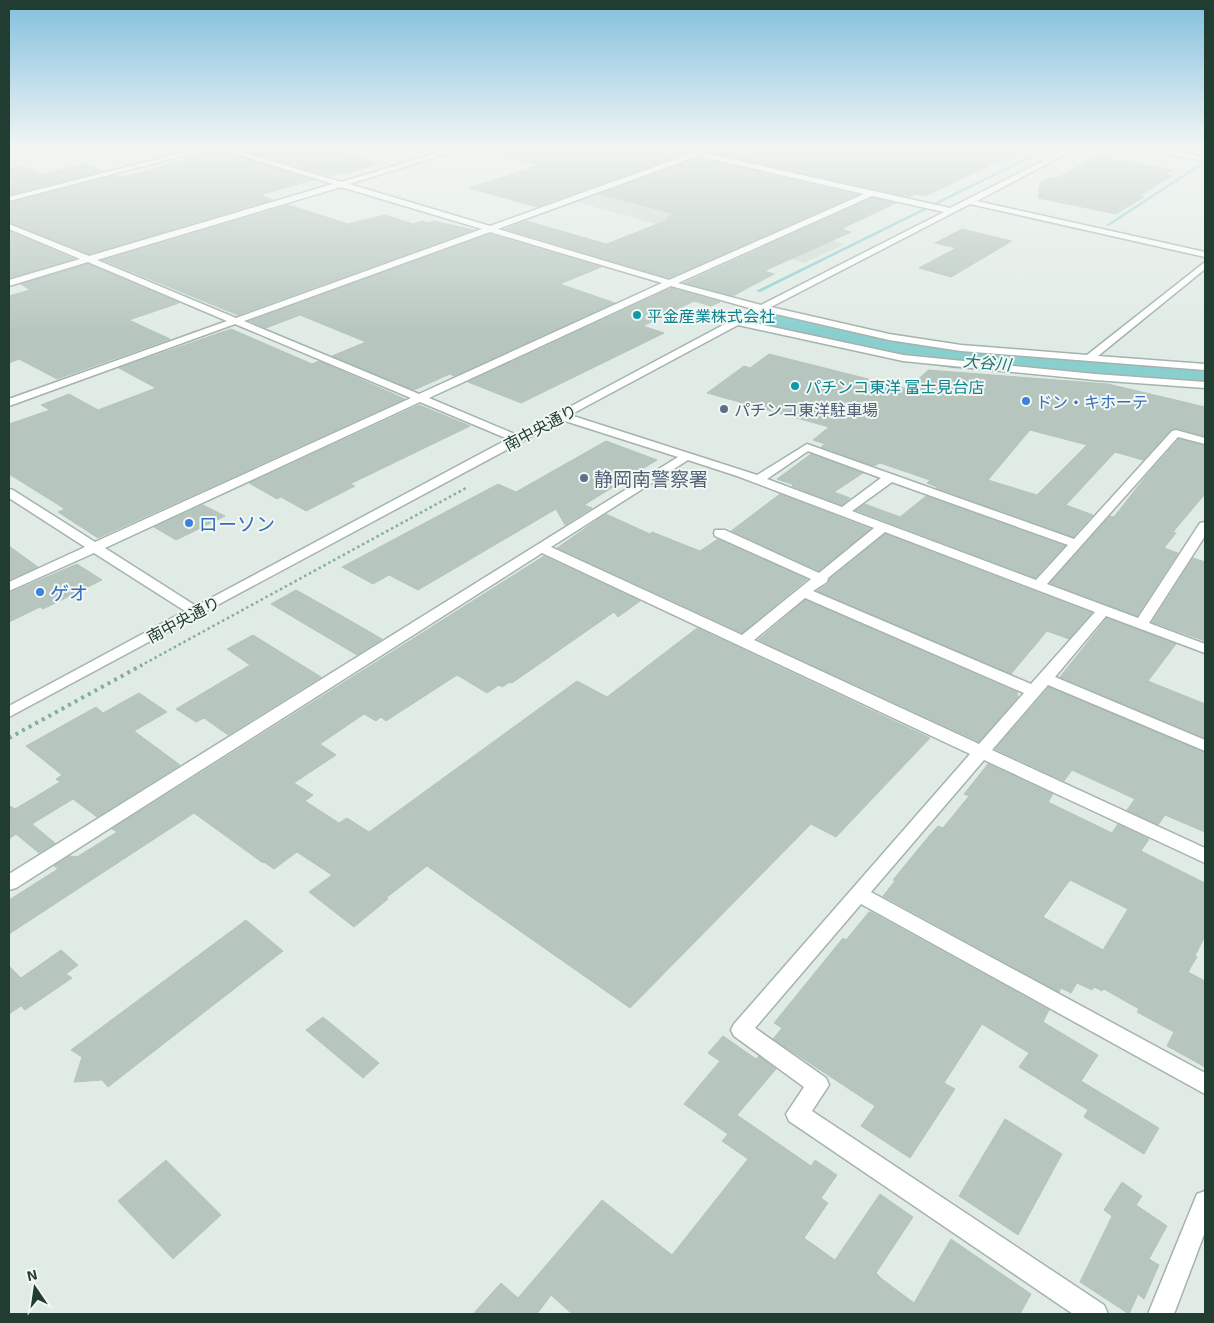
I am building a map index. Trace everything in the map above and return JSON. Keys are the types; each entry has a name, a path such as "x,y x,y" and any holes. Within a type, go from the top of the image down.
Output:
{"street":[{"path":"9,283 256,210"},
{"path":"421,210 762,308 926,344 1088,359 1205,367"},
{"path":"9,403 544,210"},
{"path":"9,587 670,283 834,210"},
{"path":"941,210 951,212"},
{"name":"南中央通り","path":"9,712 762,308 956,210"},
{"path":"1006,210 1205,254"},
{"path":"9,226 86,260 517,439"},
{"path":"1088,359 1205,265"},
{"path":"737,322 903,358 1095,377 1205,385"},
{"path":"562,416 758,479 1205,649"},
{"path":"1039,585 1176,433 1205,441"},
{"path":"758,479 807,447 1076,544"},
{"path":"9,883 687,456"},
{"path":"844,511 890,477"},
{"path":"9,493 196,612"},
{"path":"744,642 884,526"},
{"path":"1141,624 1205,526"},
{"path":"720,533 822,579"},
{"path":"542,548 1205,856"},
{"path":"805,593 1033,690"},
{"path":"1094,1314 797,1114 818,1085 741,1030 1104,610"},
{"path":"1045,678 1205,746"},
{"path":"858,894 1205,1084"},
{"path":"1161,1314 1205,1202"}],"shaded area":[{"path":"604,210 662,210 679,214 690,210 714,210 845,244 804,263 737,242 731,245"}],"building":[{"path":"9,210 241,210 89,254 9,222"},
{"path":"273,210 304,210 348,224 385,215 413,224 422,221 429,223 433,221 474,230 238,315 103,260"},
{"path":"659,210 824,210 669,278 505,229 527,221 606,244 670,219 666,218 675,214"},
{"path":"846,210 882,210 841,229 851,232 764,271 774,274 733,296 684,283"},
{"path":"1095,210 1123,210 1116,214"},
{"path":"962,229 1012,241 951,277 919,268 956,248 935,243"},
{"path":"9,231 74,259 9,278"},
{"path":"489,234 601,267 560,284 615,303 454,376 450,374 414,390 332,356 366,342 300,315 266,328 250,321"},
{"path":"88,264 179,303 129,320 170,339 57,379 19,359 9,363 9,296 30,290 21,284"},
{"path":"671,288 720,302 711,306 694,301 643,326 664,333 521,403 468,382"},
{"path":"231,329 312,364 319,361 405,399 98,538 58,512 65,509 9,474 9,424 50,410 41,405 69,394 98,410 156,388 119,368"},
{"path":"769,354 908,389 928,370 1108,384 1205,407 1205,436 1176,428 1171,430 1143,460 1115,452 1066,505 1093,515 1073,537 936,488 927,483 930,480 880,463 874,466 821,447 825,444 813,440 829,427 707,393 744,366 750,368","holes":["1030,430 1087,445 1037,495 988,480"]},
{"path":"419,405 470,426 350,484 355,486 306,511 281,497 277,499 249,483"},
{"path":"1179,439 1205,446 1205,494 1173,532 1176,533 1164,548 1178,553 1137,616 1050,583 1110,516 1114,517 1146,476"},
{"path":"606,441 657,460 584,505 592,508 565,525 556,509 418,590 389,575 373,584 342,567 498,484 516,492"},
{"path":"811,454 863,473 834,492 850,498 842,505 777,479"},
{"path":"780,494 870,529 819,571 731,531"},
{"path":"926,496 1065,546 1035,578 856,510 865,504 900,517"},
{"path":"203,505 225,516 176,540 154,527"},
{"path":"606,514 650,534 652,532 700,551 718,539 807,579 742,633 557,548"},
{"path":"885,534 1092,613 1069,639 1047,631 1011,674 817,591 828,584 830,579"},
{"path":"9,546 38,567 9,580"},
{"path":"544,556 640,601 618,617 614,612 512,683 510,682 502,687 499,685 487,693 457,675 386,721 381,717 376,721 364,714 320,744 336,755 294,783 313,795 305,801 339,823 347,818 369,832 577,681 607,697 697,628 930,738 836,837 811,824 630,1008 427,866 386,898 388,899 354,927 309,892 332,875 297,852 274,869 194,813 9,934 9,900 58,869 54,866 70,856 77,857 117,832 112,829"},
{"path":"1193,558 1205,562 1205,641 1152,622"},
{"path":"77,564 102,580 43,609 40,607 9,622 9,593"},
{"path":"296,590 382,639 357,655 271,604"},
{"path":"805,600 1017,692 1018,697 979,742 758,640"},
{"path":"1107,618 1176,644 1148,681 1205,704 1205,738 1060,677"},
{"path":"253,635 321,677 228,735 204,718 196,722 176,709 250,665 227,649"},
{"path":"1049,687 1205,753 1205,832 1165,815 1158,825 1127,810 1135,799 1072,770 1064,781 995,749"},
{"path":"139,693 167,712 134,731 180,765 97,817 73,799 32,824 55,843 39,853 16,834 9,839 10,806 15,809 60,782 56,779 62,775 26,746 96,707 103,713"},
{"path":"988,764 1053,794 1048,802 1112,833 1118,824 1149,839 1141,851 1205,883 1205,936 1195,956 1197,957 1188,972 1205,981 1205,1067 1167,1046 1174,1032 1137,1012 1139,1009 1104,989 1102,991 1094,987 1092,990 1077,983 1071,993 1061,988 1059,992 883,896 895,881 893,880 929,836 938,826 943,828 969,796 964,794","holes":["1070,880 1128,909 1103,950 1043,917"]},
{"path":"869,912 1049,1010 1043,1022 1098,1055 1081,1081 1159,1128 1144,1154 1084,1117 1088,1110 1019,1067 1029,1053 982,1024 944,1083 955,1089 910,1158 861,1126 875,1106 773,1039 782,1028 774,1023 843,938 846,940"},
{"path":"246,920 283,951 108,1087 102,1080 74,1082 82,1057 71,1050"},
{"path":"61,950 78,965 66,974 72,978 25,1010 21,1006 9,1014 9,966 21,978"},
{"path":"323,1017 379,1063 363,1078 306,1030"},
{"path":"723,1036 756,1059 759,1056 776,1069 737,1115 811,1166 815,1160 837,1175 821,1198 828,1203 804,1238 835,1260 880,1194 913,1217 876,1273 882,1279 914,1303 951,1239 1031,1294 1020,1314 572,1314 551,1295 537,1314 473,1314 501,1283 518,1298 602,1200 672,1255 748,1159 722,1141 728,1134 684,1104 720,1061 708,1053"},
{"path":"1005,1119 1062,1154 1018,1235 959,1196"},
{"path":"166,1160 221,1215 173,1259 118,1201"},
{"path":"1122,1182 1142,1196 1136,1205 1167,1226 1149,1259 1159,1265 1144,1299 1138,1294 1129,1314 1080,1282 1112,1216 1104,1210"}],"waterway":[{"path":"758,291 923,210"},
{"path":"1108,225 1131,210"},
{"name":"大谷川","path":"772,320 897,350 952,359 1205,379"}],"place":[{"name":"平金産業株式会社","path":"637,315"},
{"name":"パチンコ東洋 富士見台店","path":"795,386"},
{"name":"ドン・キホーテ","path":"1026,401"},
{"name":"パチンコ東洋駐車場","path":"724,409"},
{"name":"静岡南警察署","path":"584,478"},
{"name":"ローソン","path":"189,523"},
{"name":"ゲオ","path":"40,592"}]}
